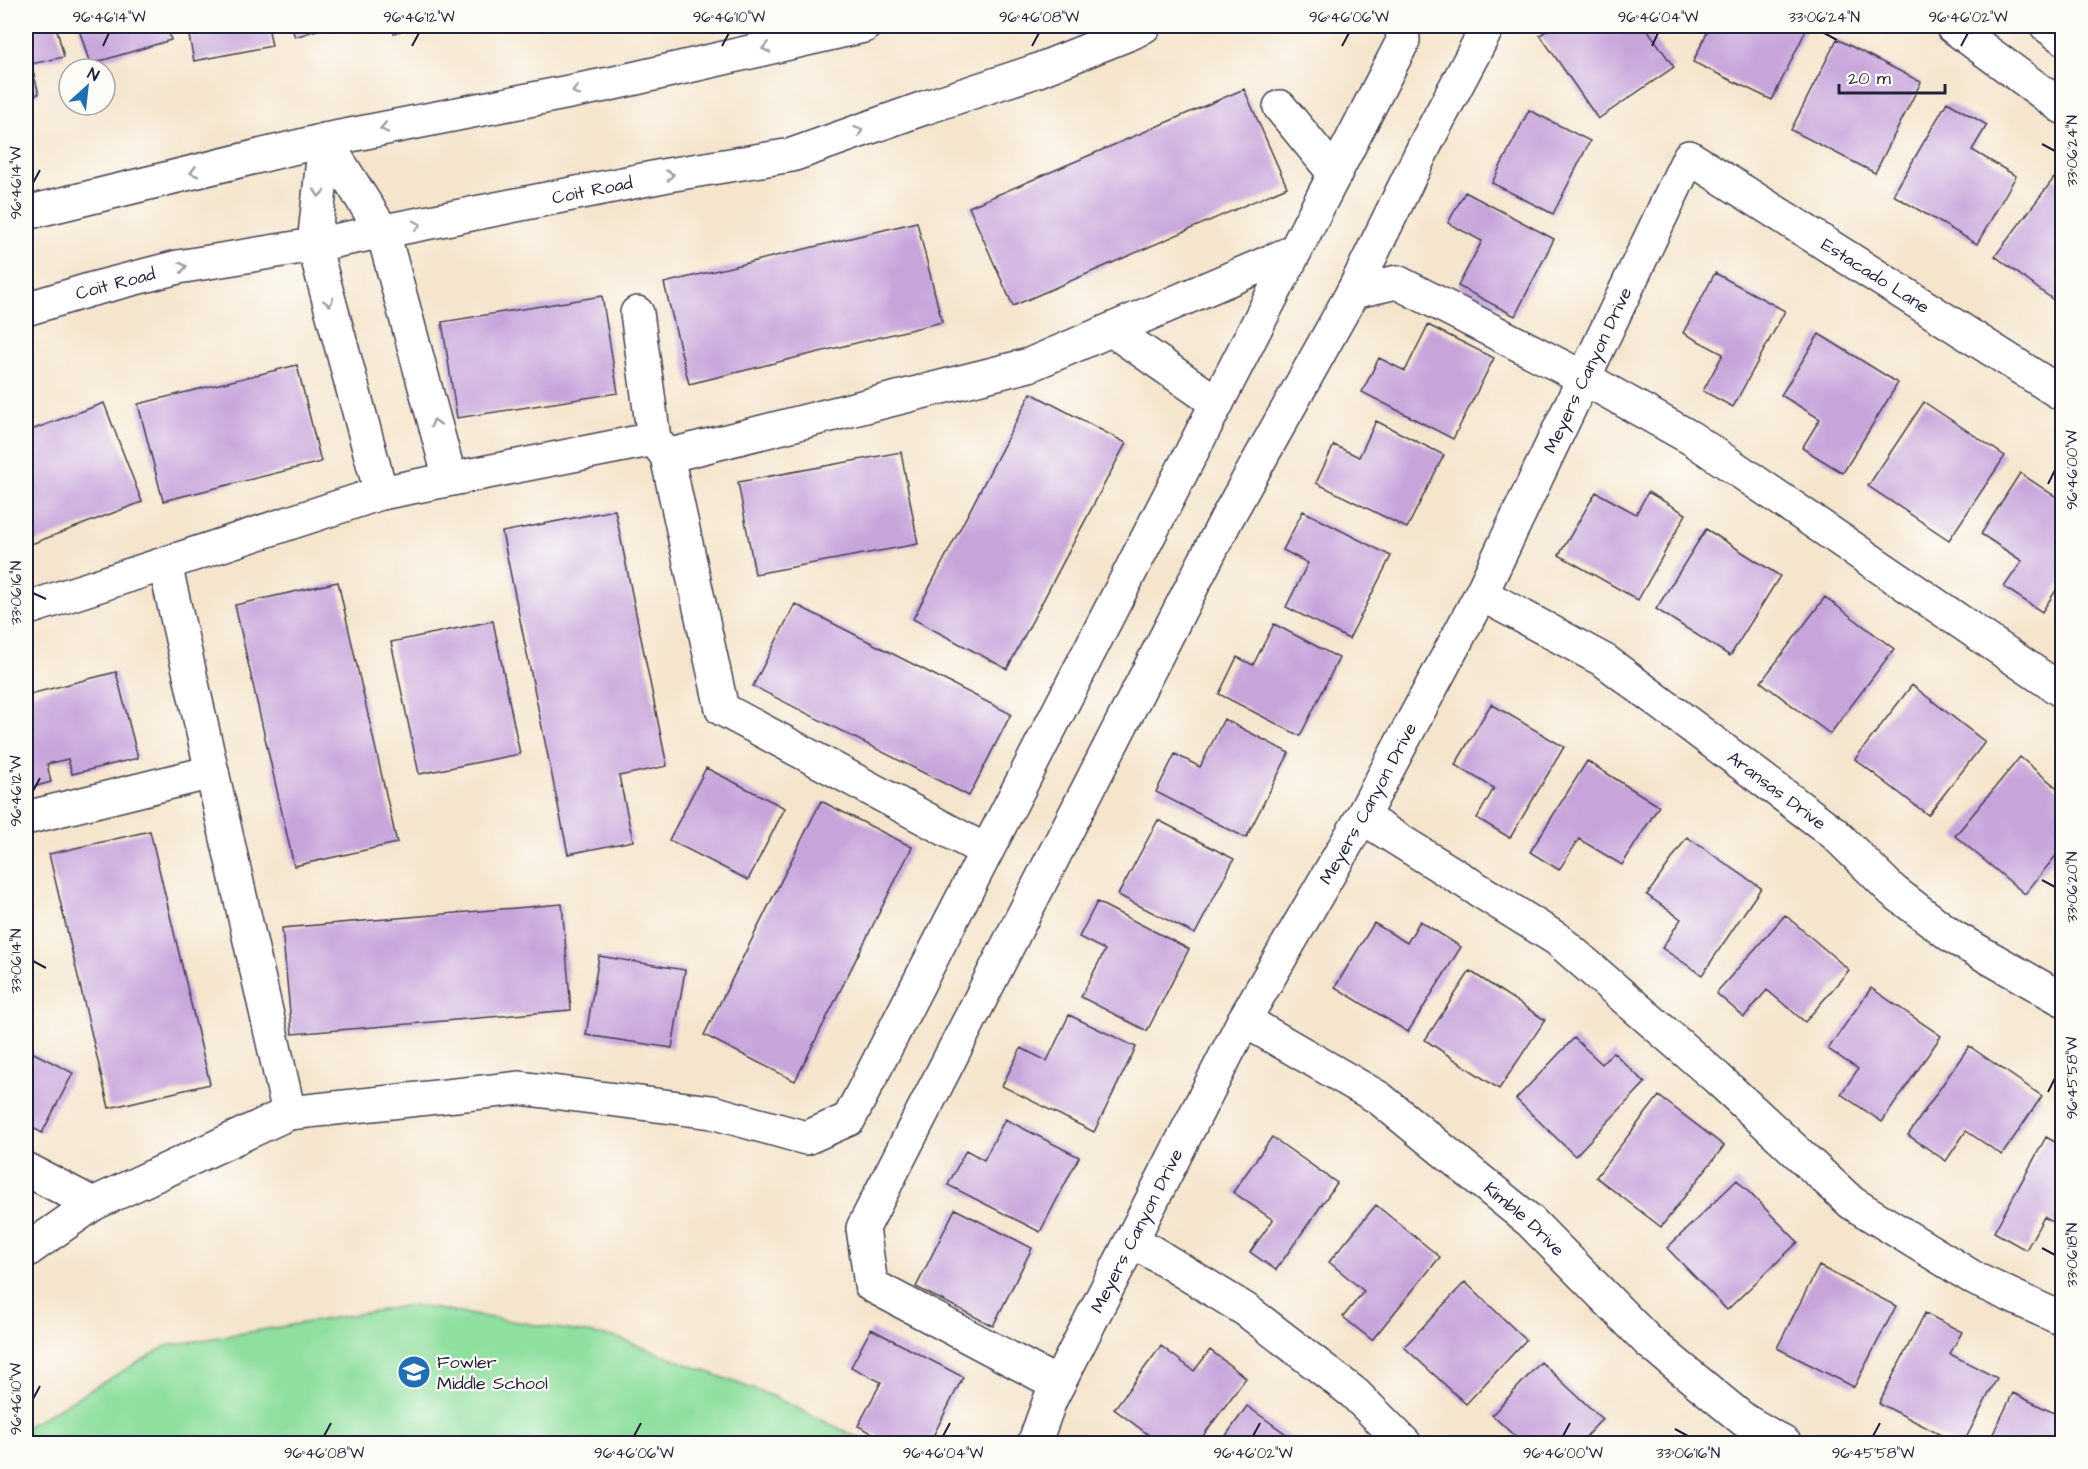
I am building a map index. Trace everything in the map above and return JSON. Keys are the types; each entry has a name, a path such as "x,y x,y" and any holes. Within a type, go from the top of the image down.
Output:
{"street":[{"path":"26,213 325,140 610,84 864,26"},
{"name":"Coit Road","path":"26,309 178,267 314,245 668,175 792,155 1036,71 1144,26"},
{"path":"26,1251 93,1204 289,1113 520,1088 712,1112 806,1138 849,1119 1403,41 1402,26"},
{"path":"1058,1384 871,1285 863,1228 1227,518 1353,292 1428,139 1488,26"},
{"path":"1952,26 2062,107"},
{"path":"2047,26 2062,37"},
{"path":"1280,107 1335,174"},
{"path":"325,140 383,232 450,479"},
{"path":"325,140 314,245 381,493"},
{"name":"Meyers Canyon Drive","path":"1034,1443 1058,1384 1244,1020 1362,817 1481,594 1689,157"},
{"name":"Estacado Lane","path":"1689,157 2062,394"},
{"path":"26,609 381,493 450,479 660,447 1029,365 1295,251"},
{"path":"1353,292 1397,282 1584,378 1691,438 2062,691"},
{"path":"637,313 660,447 722,709 986,851"},
{"path":"1112,330 1217,403"},
{"path":"165,564 289,1113"},
{"name":"Aransas Drive","path":"1481,594 1605,661 1834,833 1893,891 1953,938 2062,999"},
{"path":"26,818 212,772"},
{"path":"1362,817 1557,939 1717,1078 1852,1203 1977,1280 2062,1319"},
{"name":"Kimble Drive","path":"1244,1020 1379,1098 1530,1221 1648,1341 1744,1420 1785,1443"},
{"path":"26,1169 93,1204"},
{"path":"1132,1240 1246,1310 1354,1393 1405,1443"}],"green space":[{"name":"Fowler Middle School","path":"411,1305 618,1338 774,1397 869,1443 26,1443 26,1427 166,1346"}],"building":[{"path":"26,26 56,26 64,57 31,64 39,94 26,97"},
{"path":"78,26 167,26 171,40 114,57 88,57"},
{"path":"187,26 268,26 272,46 194,61"},
{"path":"291,26 329,26 295,37"},
{"path":"392,26 421,26 394,33"},
{"path":"1554,26 1645,26 1674,67 1598,119 1540,35"},
{"path":"1710,26 1808,26 1772,100 1693,62"},
{"path":"1837,39 1921,82 1875,173 1791,130"},
{"path":"1244,89 1287,187 1013,306 969,207"},
{"path":"1947,102 1987,125 1972,150 2016,176 1977,244 1893,195"},
{"path":"1529,110 1590,141 1553,214 1492,183"},
{"path":"2054,178 2062,185 2062,302 2060,305 1995,256"},
{"path":"1465,192 1554,239 1515,316 1458,286 1482,241 1448,223"},
{"path":"917,222 942,322 689,384 664,283"},
{"path":"1715,273 1785,311 1733,407 1703,391 1723,354 1683,333"},
{"path":"602,296 618,393 457,418 442,322"},
{"path":"1428,325 1494,358 1453,439 1362,392 1379,358 1405,371"},
{"path":"1819,334 1898,383 1843,473 1802,448 1820,419 1781,395"},
{"path":"297,365 321,462 163,501 138,404"},
{"path":"1031,393 1126,443 1007,669 913,619"},
{"path":"1924,402 2005,456 1949,540 1868,486"},
{"path":"104,403 142,502 26,546 26,432"},
{"path":"1376,421 1444,455 1407,528 1316,483 1334,445 1359,457"},
{"path":"901,452 918,544 755,574 738,482"},
{"path":"2020,473 2062,501 2062,581 2042,612 2004,587 2022,561 1981,534"},
{"path":"1596,492 1636,514 1648,492 1686,514 1638,600 1559,555"},
{"path":"615,510 667,766 619,776 633,841 568,854 502,532"},
{"path":"1303,511 1391,556 1349,639 1286,607 1308,563 1283,550"},
{"path":"1706,529 1780,576 1730,656 1656,609"},
{"path":"338,582 397,843 294,866 235,605"},
{"path":"1825,597 1894,649 1830,734 1761,682"},
{"path":"795,604 1011,714 969,796 753,686"},
{"path":"493,621 520,754 419,774 391,642"},
{"path":"1274,624 1339,658 1300,736 1219,694 1237,657 1253,665"},
{"path":"116,672 138,758 72,774 68,759 47,764 51,782 26,789 26,695"},
{"path":"1912,685 1985,742 1928,815 1855,759"},
{"path":"1491,704 1564,747 1510,838 1477,818 1494,788 1455,765"},
{"path":"1224,719 1289,753 1246,838 1156,792 1175,754 1200,767"},
{"path":"2020,757 2062,792 2062,848 2025,894 1955,836"},
{"path":"1587,761 1659,806 1622,865 1579,839 1559,870 1530,852"},
{"path":"706,768 785,808 748,880 669,840"},
{"path":"821,801 912,847 795,1081 704,1035"},
{"path":"1158,820 1234,859 1195,934 1118,895"},
{"path":"150,831 210,1084 109,1108 49,854"},
{"path":"1687,837 1761,888 1702,975 1662,948 1681,919 1647,895"},
{"path":"1097,902 1189,949 1147,1031 1081,997 1105,950 1079,937"},
{"path":"562,904 571,1010 292,1034 282,928"},
{"path":"1785,915 1849,970 1805,1022 1767,990 1744,1017 1716,993"},
{"path":"1420,921 1461,947 1408,1032 1335,987 1374,923 1407,943"},
{"path":"599,956 685,970 672,1048 586,1035"},
{"path":"1470,971 1545,1020 1499,1089 1425,1040"},
{"path":"1871,988 1941,1036 1882,1122 1841,1094 1858,1069 1828,1049"},
{"path":"1069,1015 1136,1047 1094,1132 1002,1086 1021,1048 1047,1061"},
{"path":"1574,1038 1602,1064 1613,1052 1645,1083 1575,1156 1516,1099"},
{"path":"1969,1046 2042,1096 2002,1155 1966,1131 1946,1161 1908,1135"},
{"path":"26,1049 73,1073 42,1133 26,1124"},
{"path":"1659,1096 1724,1146 1661,1227 1596,1177"},
{"path":"1005,1119 1079,1157 1040,1232 948,1185 966,1150 984,1160"},
{"path":"1272,1137 1337,1183 1276,1270 1250,1252 1273,1220 1233,1192"},
{"path":"2046,1137 2062,1146 2062,1227 2044,1217 2026,1250 1994,1232"},
{"path":"1737,1180 1798,1242 1727,1310 1667,1248"},
{"path":"1376,1205 1440,1257 1372,1340 1343,1317 1364,1291 1329,1262"},
{"path":"955,1209 1032,1248 993,1326 916,1287"},
{"path":"1819,1266 1896,1306 1854,1387 1777,1348"},
{"path":"1465,1282 1526,1340 1466,1404 1404,1347"},
{"path":"1925,1313 1962,1332 1950,1354 1997,1378 1963,1444 1958,1444 1879,1403"},
{"path":"871,1329 963,1377 929,1444 894,1444 858,1426 881,1382 851,1367"},
{"path":"1161,1346 1194,1371 1210,1350 1246,1378 1197,1444 1161,1444 1114,1409"},
{"path":"1541,1362 1602,1419 1579,1444 1523,1444 1492,1415"},
{"path":"2013,1393 2056,1414 2062,1401 2062,1444 1988,1444"},
{"path":"1247,1406 1300,1444 1220,1444"}],"place":[{"name":"Fowler Middle School","path":"414,1372"}]}
